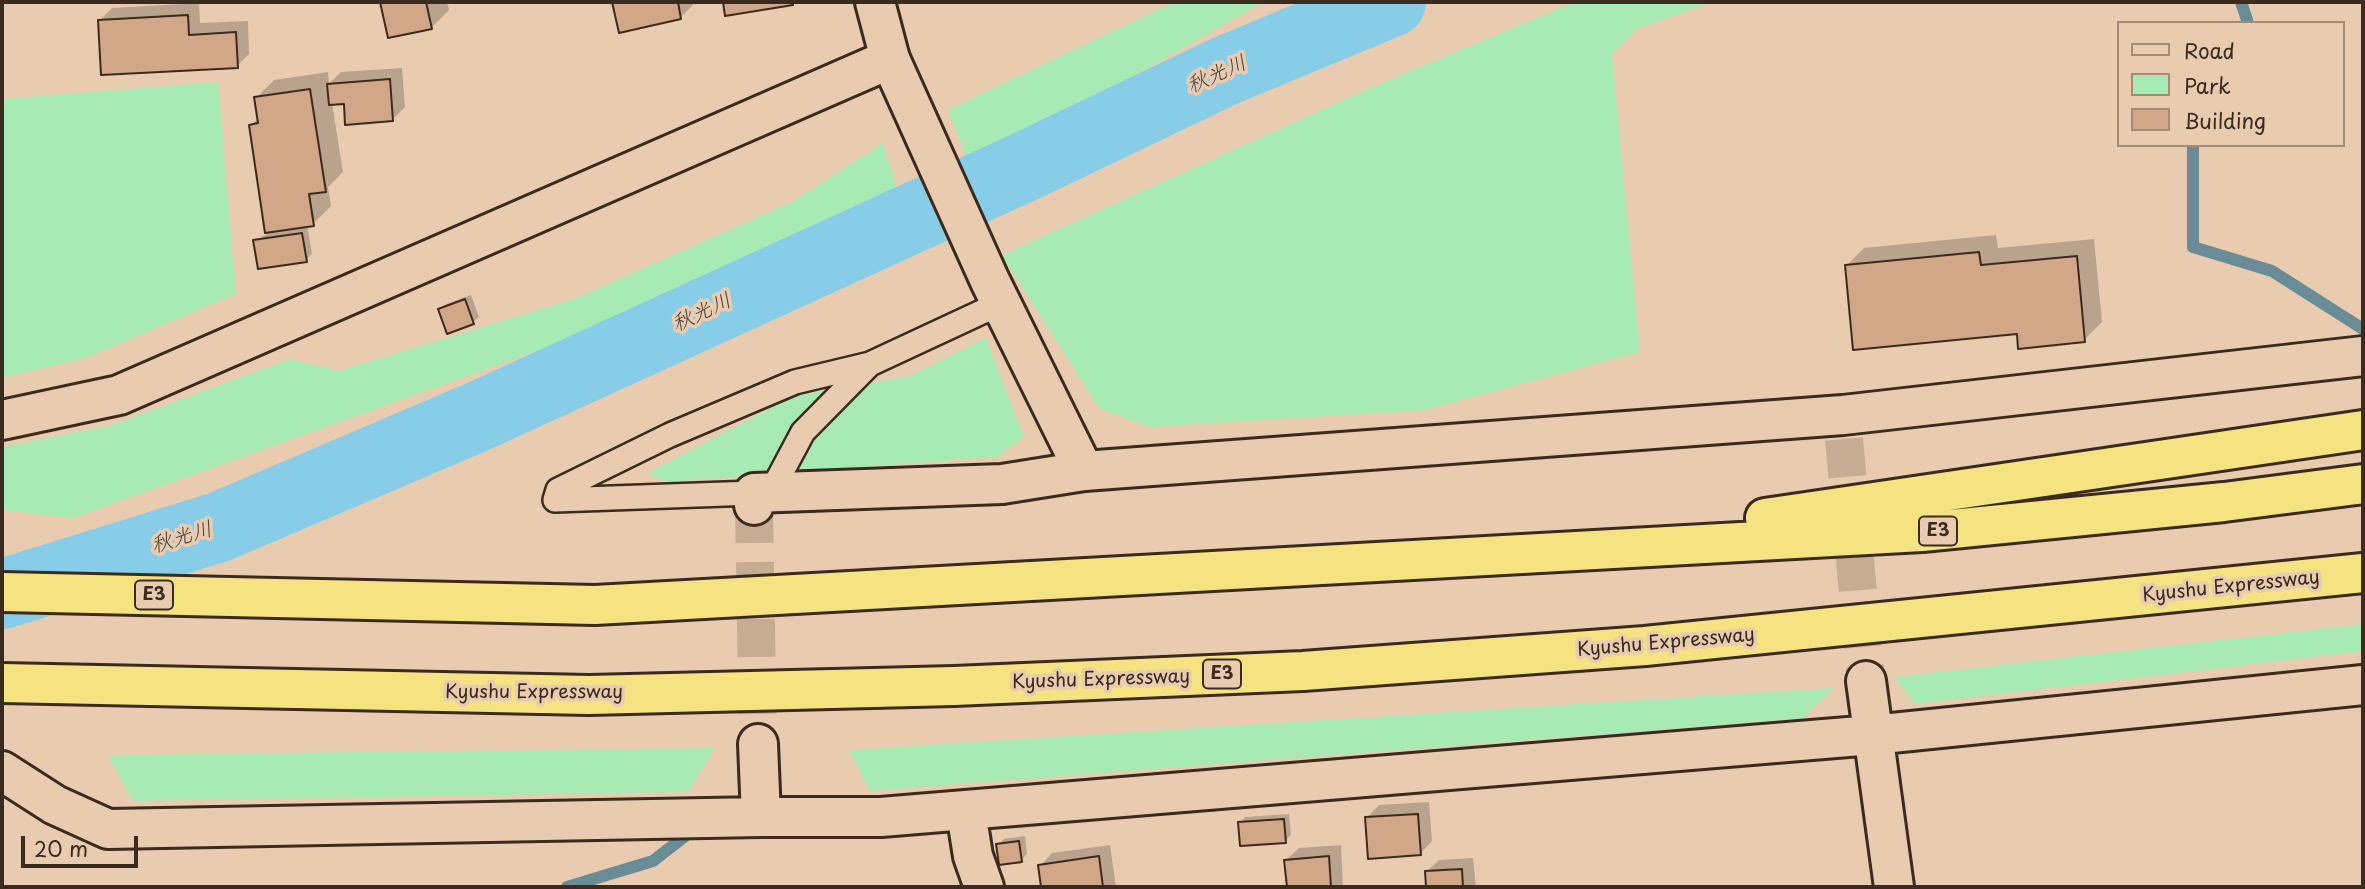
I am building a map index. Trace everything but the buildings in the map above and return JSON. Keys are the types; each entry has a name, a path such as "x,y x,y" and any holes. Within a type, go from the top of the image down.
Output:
{"highway":[{"path":"1510,555 2363,430"},
{"name":"E3","path":"2,592 595,604 1922,532 2224,502 2363,484"},
{"name":"Kyushu Expressway","path":"2,683 589,695 954,686 1303,671 1645,646 2363,573"}],"street":[{"path":"875,2 890,59 996,292 1084,471"},
{"path":"2,420 119,395 890,59"},
{"path":"760,496 1002,484 1084,471 1844,427 2363,356"},
{"path":"1866,681 1894,887"},
{"path":"2,771 55,805 108,829 881,817 1872,735 2363,685"},
{"path":"758,744 761,817"},
{"path":"966,812 973,856 984,887"}],"lane":[{"path":"870,364 794,382 670,435 558,490 555,500 760,496 803,432 870,364 996,292"}],"green space":[{"path":"1174,2 1264,2 971,168 948,110"},
{"path":"1575,2 1712,2 1637,29 1612,54 1640,352 1425,410 1149,427 1099,408 1002,255 1368,89"},
{"path":"218,82 236,294 86,358 2,378 2,99"},
{"path":"883,143 898,191 587,333 73,518 2,510 2,447 112,425 290,359 339,371 577,298 794,201"},
{"path":"986,338 1024,437 997,457 667,482 648,473 794,396 910,376"},
{"path":"2363,624 2363,651 1915,704 1894,677"},
{"path":"1834,688 1802,719 870,791 849,750"},
{"path":"715,748 688,792 133,801 108,755"}],"waterway":[{"name":"秋光川","path":"2,594 219,527 479,416 1022,168 1227,70 1391,2"},
{"path":"2241,2 2247,21"},
{"path":"2193,147 2193,247 2272,271 2363,329"},
{"path":"567,887 653,861 689,833"}],"tunnel":[{"path":"1844,439 1866,681"},
{"path":"754,505 758,744"}]}
